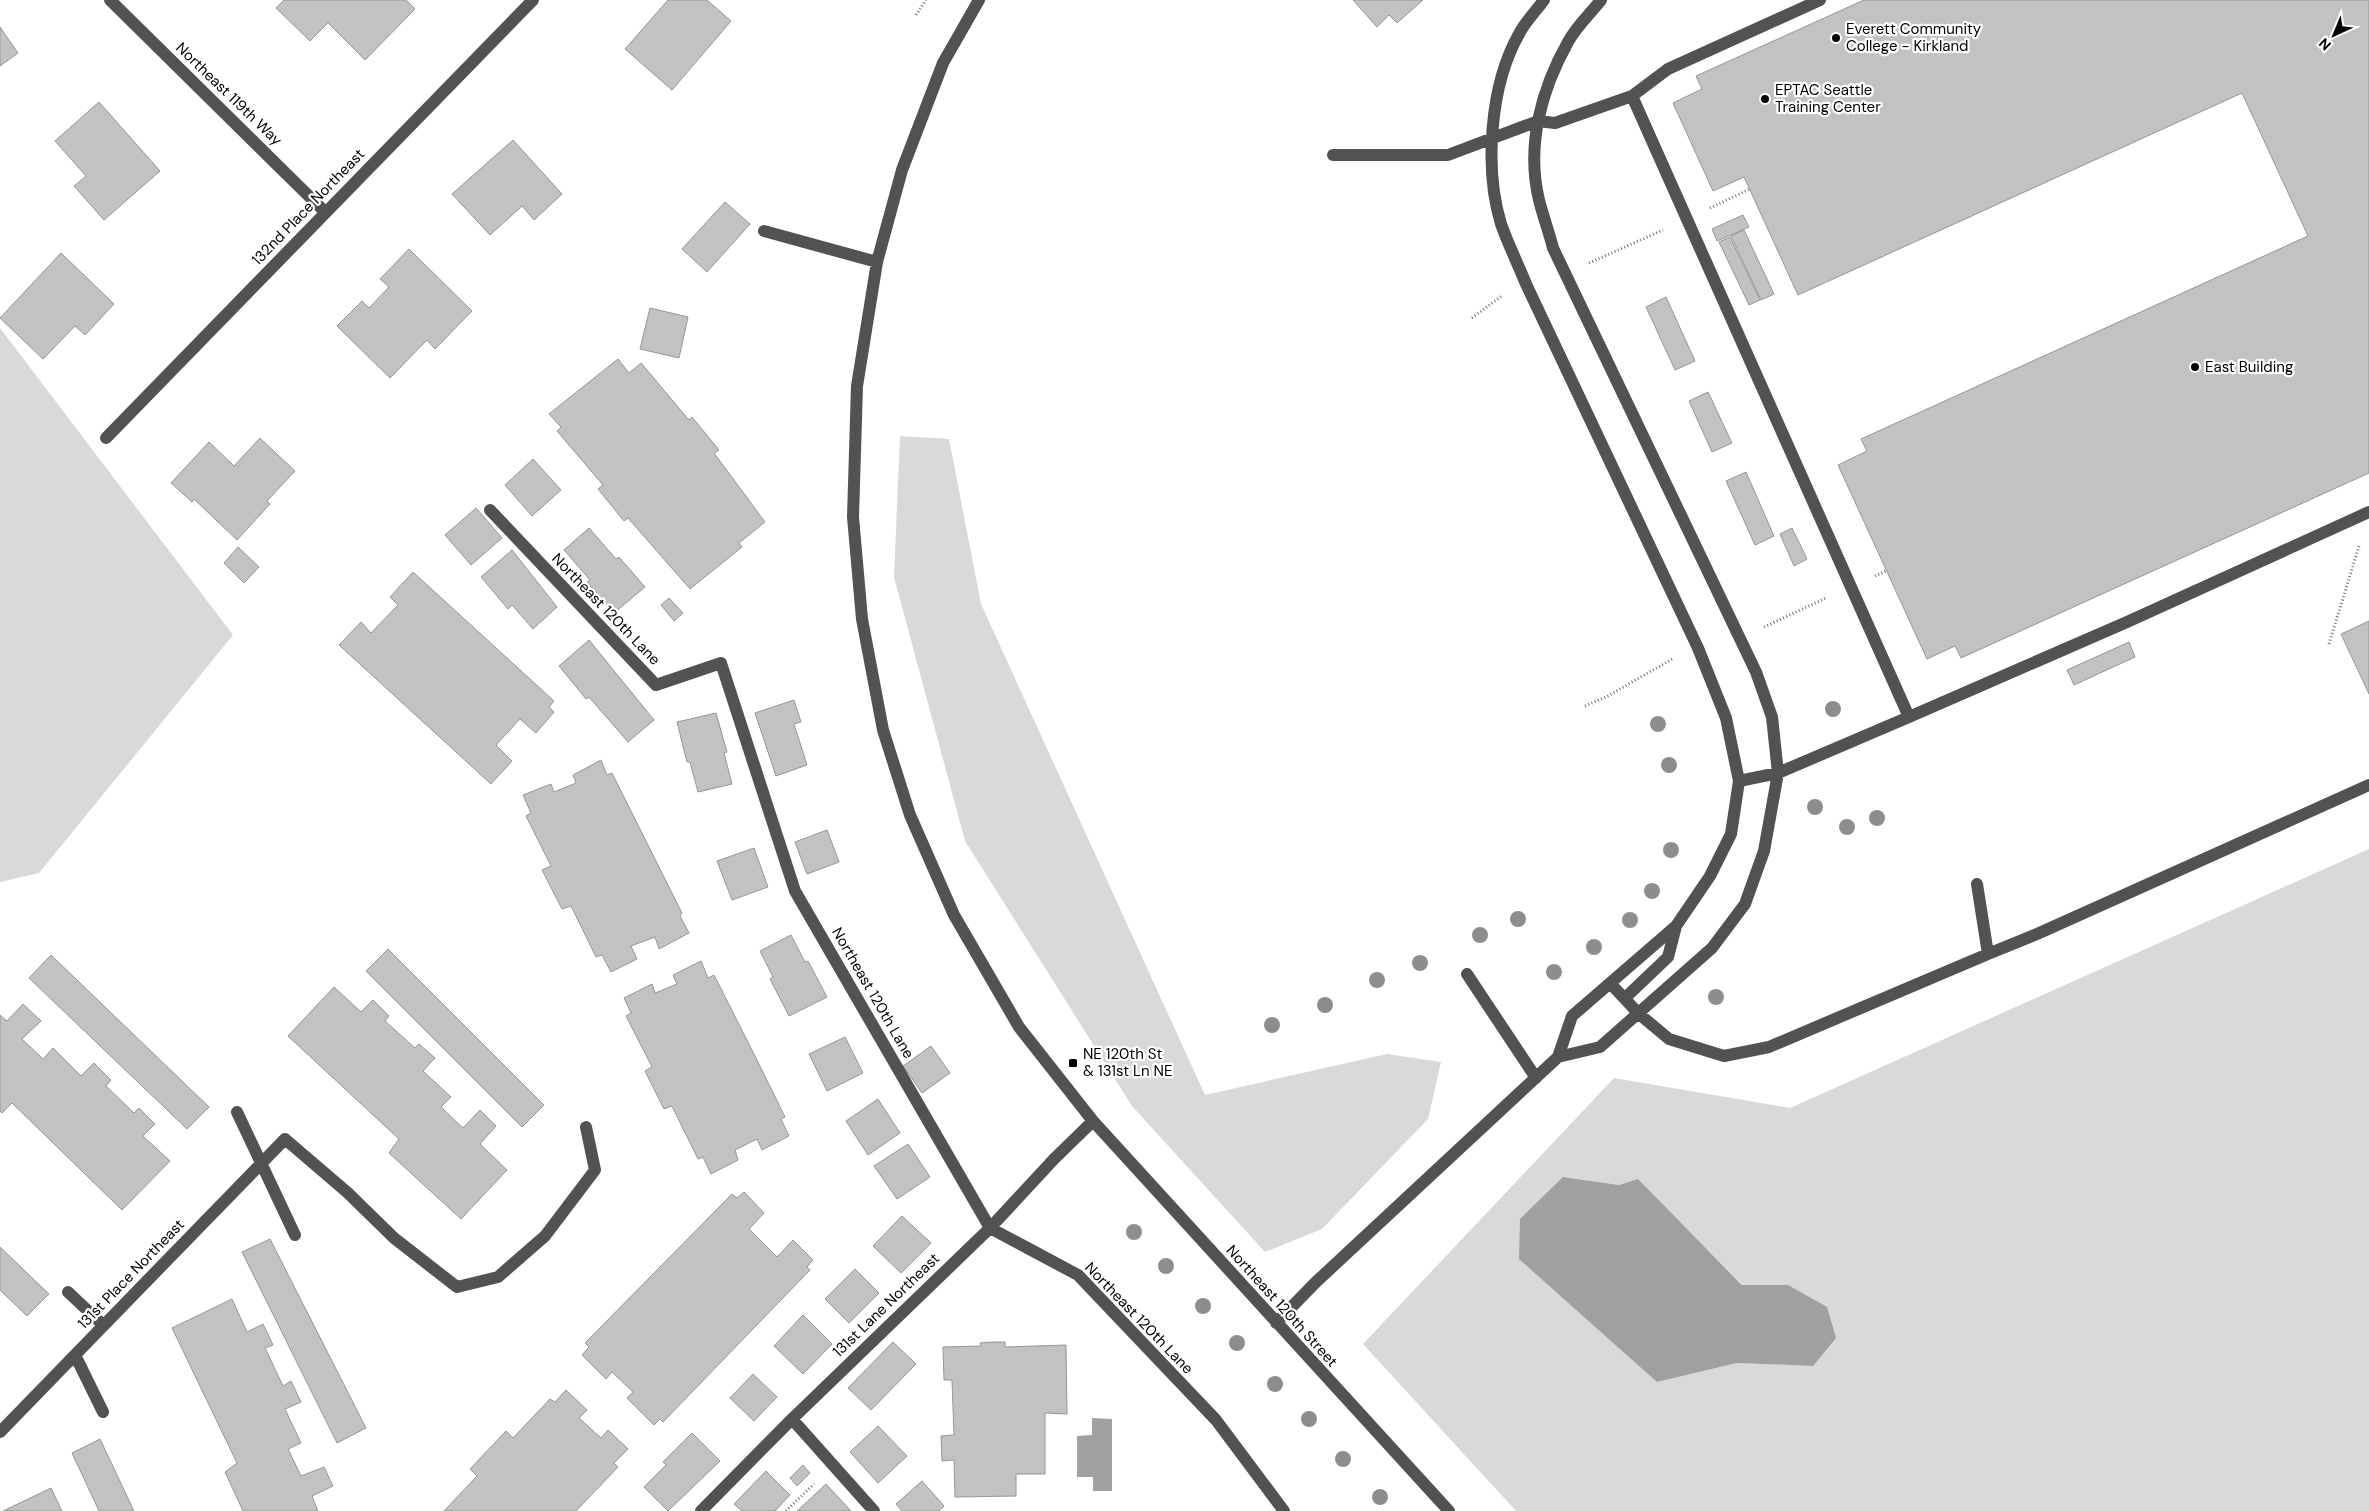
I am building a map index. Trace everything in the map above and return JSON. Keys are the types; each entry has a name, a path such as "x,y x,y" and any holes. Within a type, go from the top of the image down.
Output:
{"street":[{"name":"Northeast 119th Way","path":"110,0 326,212"},
{"name":"132nd Place Northeast","path":"106,438 532,0"},
{"name":"Northeast 120th Street","path":"979,0 943,63 902,170 877,262 857,386 853,517 862,618 883,730 910,816 954,915 1019,1027 1093,1122 1449,1511"},
{"path":"1276,1323 1316,1282 1558,1057 1572,1016 1676,926 1710,876 1731,834 1739,781 1726,718 1698,648 1526,284 1502,224 1492,180 1491,138 1500,82 1519,34 1544,0"},
{"path":"1558,1057 1600,1047 1712,948 1745,904 1764,851 1778,773 1772,717 1756,672 1553,248 1539,199 1533,156 1538,121 1546,87 1568,41 1601,0"},
{"path":"1332,155 1448,155 1538,121 1555,123 1632,96 1668,68 1820,0"},
{"path":"1632,96 1909,717"},
{"path":"764,231 877,262"},
{"name":"Northeast 120th Lane","path":"490,510 656,685 721,663 795,891 990,1228 1078,1275 1216,1420 1284,1511"},
{"path":"1739,781 1778,773 2136,618 2369,512"},
{"path":"1610,983 1639,1014 1669,1039 1724,1056 1769,1047 2038,934 2369,785"},
{"path":"1977,884 1988,954"},
{"path":"1625,998 1668,957 1676,926"},
{"path":"1466,974 1536,1078"},
{"path":"236,1112 295,1235"},
{"name":"131st Lane Northeast","path":"701,1511 792,1419 990,1228 1054,1159 1093,1122"},
{"name":"131st Place Northeast","path":"0,1432 285,1139 348,1194 394,1238 457,1287 498,1277 545,1236 596,1170 586,1127"},
{"path":"68,1292 103,1325"},
{"path":"75,1355 103,1412"},
{"path":"792,1419 874,1511"}],"path":[{"path":"916,15 926,0"},
{"path":"1472,318 1509,290"},
{"path":"2330,644 2361,542"},
{"path":"1759,629 1886,571"},
{"path":"1585,706 1606,697 1682,654"},
{"path":"786,1511 834,1465"}],"shaded area":[{"path":"0,328 233,635 39,873 0,882"},
{"path":"900,436 949,439 981,604 1205,1095 1387,1054 1441,1062 1428,1119 1322,1229 1265,1252 1132,1106 965,841 894,577"},
{"path":"2369,849 2369,1511 1516,1511 1363,1344 1614,1078 1790,1108","holes":["1563,1177 1619,1185 1638,1180 1743,1285 1788,1285 1813,1366 1737,1363 1657,1382"]},
{"path":"1563,1177 1619,1185 1638,1179 1742,1285 1788,1285 1827,1307 1836,1338 1813,1366 1737,1363 1657,1382 1519,1259 1520,1219"},
{"path":"1092,1418 1112,1419 1112,1491 1093,1491 1093,1477 1077,1477 1077,1436 1092,1435"}],"building":[{"path":"284,0 406,0 415,9 365,60 328,23 310,41 276,8"},
{"path":"668,0 707,0 731,21 672,90 625,49"},
{"path":"1353,0 1423,0 1397,23 1389,15 1377,27"},
{"name":"East Building","path":"1864,0 2369,0 2369,473 1961,658 1955,646 1927,659 1838,465 1867,451 1861,439 2308,236 2242,93 1798,295 1744,177 1713,191 1673,103 1702,89 1696,76"},
{"path":"0,27 18,53 0,66"},
{"path":"99,102 160,171 104,220 74,186 86,176 55,141"},
{"path":"513,140 562,194 534,220 522,206 490,235 452,194"},
{"path":"725,202 750,224 707,272 682,249"},
{"path":"1743,215 1749,227 1717,241 1712,229"},
{"path":"1744,230 1774,294 1761,300 1731,236"},
{"path":"1730,237 1760,300 1749,305 1719,242"},
{"path":"409,249 472,311 435,349 427,340 390,378 337,326 362,301 369,308 389,287 380,279"},
{"path":"61,253 114,304 85,335 75,326 43,359 0,318"},
{"path":"1666,297 1695,361 1675,370 1646,307"},
{"path":"650,308 688,317 679,358 640,349"},
{"path":"618,359 629,373 641,363 689,420 692,417 719,450 714,453 765,522 739,543 742,547 690,589 628,518 624,521 598,489 603,485 557,431 561,427 549,414"},
{"path":"1708,392 1732,443 1712,452 1689,401"},
{"path":"260,438 295,471 267,501 270,504 237,540 194,499 192,502 171,483 209,442 234,466"},
{"path":"533,459 561,490 532,516 505,485"},
{"path":"1746,472 1774,536 1755,545 1726,481"},
{"path":"476,508 502,538 471,565 445,535"},
{"path":"589,528 616,559 619,557 645,587 614,613 587,582 590,580 564,550"},
{"path":"1792,528 1807,559 1794,566 1780,534"},
{"path":"238,547 259,567 244,583 224,563"},
{"path":"512,550 557,607 533,629 512,605 508,609 481,577"},
{"path":"413,572 554,701 549,707 554,712 536,733 520,719 496,745 512,761 491,784 339,645 361,622 371,633 398,605 390,597"},
{"path":"669,598 683,613 674,621 661,605"},
{"path":"2369,621 2369,694 2341,634"},
{"path":"589,640 654,720 628,742 589,697 586,699 559,666"},
{"path":"2129,642 2135,657 2074,685 2067,670"},
{"path":"794,700 801,722 794,724 807,765 776,776 755,713"},
{"path":"716,713 727,752 724,753 732,784 698,792 690,762 687,762 677,722"},
{"path":"601,760 607,775 612,773 682,913 680,916 689,933 659,949 655,937 631,946 637,959 611,972 602,955 596,957 571,906 562,909 542,870 551,866 526,816 531,813 523,795 551,784 554,792 576,783 573,775"},
{"path":"827,830 839,862 807,874 795,842"},
{"path":"754,848 768,887 732,900 717,861"},
{"path":"791,935 805,962 808,961 827,997 789,1016 770,979 773,977 760,951"},
{"path":"388,949 544,1105 522,1127 366,971"},
{"path":"51,955 209,1107 187,1129 29,978"},
{"path":"701,961 708,978 714,975 754,1054 785,1117 781,1119 789,1136 762,1150 757,1139 735,1150 738,1160 711,1174 703,1157 698,1159 672,1106 664,1109 645,1071 652,1067 626,1016 631,1013 624,998 652,984 655,993 677,984 673,975"},
{"path":"334,987 361,1012 373,1000 389,1016 385,1021 415,1048 419,1044 435,1058 423,1071 451,1097 441,1107 463,1128 480,1110 496,1126 480,1144 507,1170 461,1219 389,1153 399,1139 288,1036"},
{"path":"23,1004 41,1021 22,1039 43,1059 53,1048 81,1076 94,1063 111,1080 106,1086 134,1113 139,1108 155,1124 143,1136 170,1161 122,1210 12,1103 2,1113 0,1111 0,1015 7,1021"},
{"path":"845,1037 863,1073 827,1091 809,1054"},
{"path":"931,1046 950,1073 922,1093 903,1066"},
{"path":"878,1099 900,1133 868,1155 846,1121"},
{"path":"908,1144 930,1177 897,1199 874,1166"},
{"path":"744,1192 764,1213 749,1229 777,1257 793,1240 813,1260 807,1267 810,1270 663,1422 660,1419 654,1425 627,1398 633,1392 612,1372 606,1379 582,1355 589,1347 585,1343 732,1194 737,1198"},
{"path":"902,1216 931,1243 901,1273 873,1246"},
{"path":"270,1239 366,1428 337,1443 242,1252"},
{"path":"0,1247 49,1294 27,1316 0,1290"},
{"path":"855,1269 879,1293 849,1323 825,1299"},
{"path":"232,1299 247,1332 263,1324 273,1345 265,1348 283,1386 291,1381 301,1402 285,1409 301,1443 288,1449 301,1476 324,1467 333,1486 312,1496 318,1511 243,1511 225,1472 237,1463 172,1328"},
{"path":"803,1315 832,1344 803,1374 774,1346"},
{"path":"893,1342 916,1364 871,1410 848,1388"},
{"path":"1005,1342 1005,1347 1066,1345 1067,1414 1045,1413 1045,1474 1016,1474 1016,1496 955,1497 954,1460 942,1461 941,1436 954,1435 952,1380 944,1380 943,1347 981,1346 980,1343"},
{"path":"753,1374 777,1397 754,1421 730,1398"},
{"path":"566,1390 587,1410 579,1418 601,1438 608,1430 628,1449 614,1463 618,1467 576,1511 444,1511 477,1476 470,1469 506,1431 513,1438 550,1399 555,1402"},
{"path":"878,1426 907,1456 878,1483 850,1452"},
{"path":"692,1433 720,1461 668,1511 644,1487 666,1465 663,1462"},
{"path":"100,1439 134,1511 99,1511 72,1453"},
{"path":"803,1465 810,1473 797,1486 790,1478"},
{"path":"766,1471 790,1495 775,1511 742,1511 734,1504"},
{"path":"922,1481 944,1506 939,1511 902,1511 896,1504"},
{"path":"826,1484 851,1511 797,1511 810,1499"},
{"path":"51,1488 62,1511 3,1511"}],"place":[{"name":"Everett Community College - Kirkland","path":"1836,38"},
{"name":"EPTAC Seattle Training Center","path":"1765,99"},
{"name":"East Building","path":"2195,367"},
{"name":"NE 120th St & 131st Ln NE","path":"1073,1063"}]}
